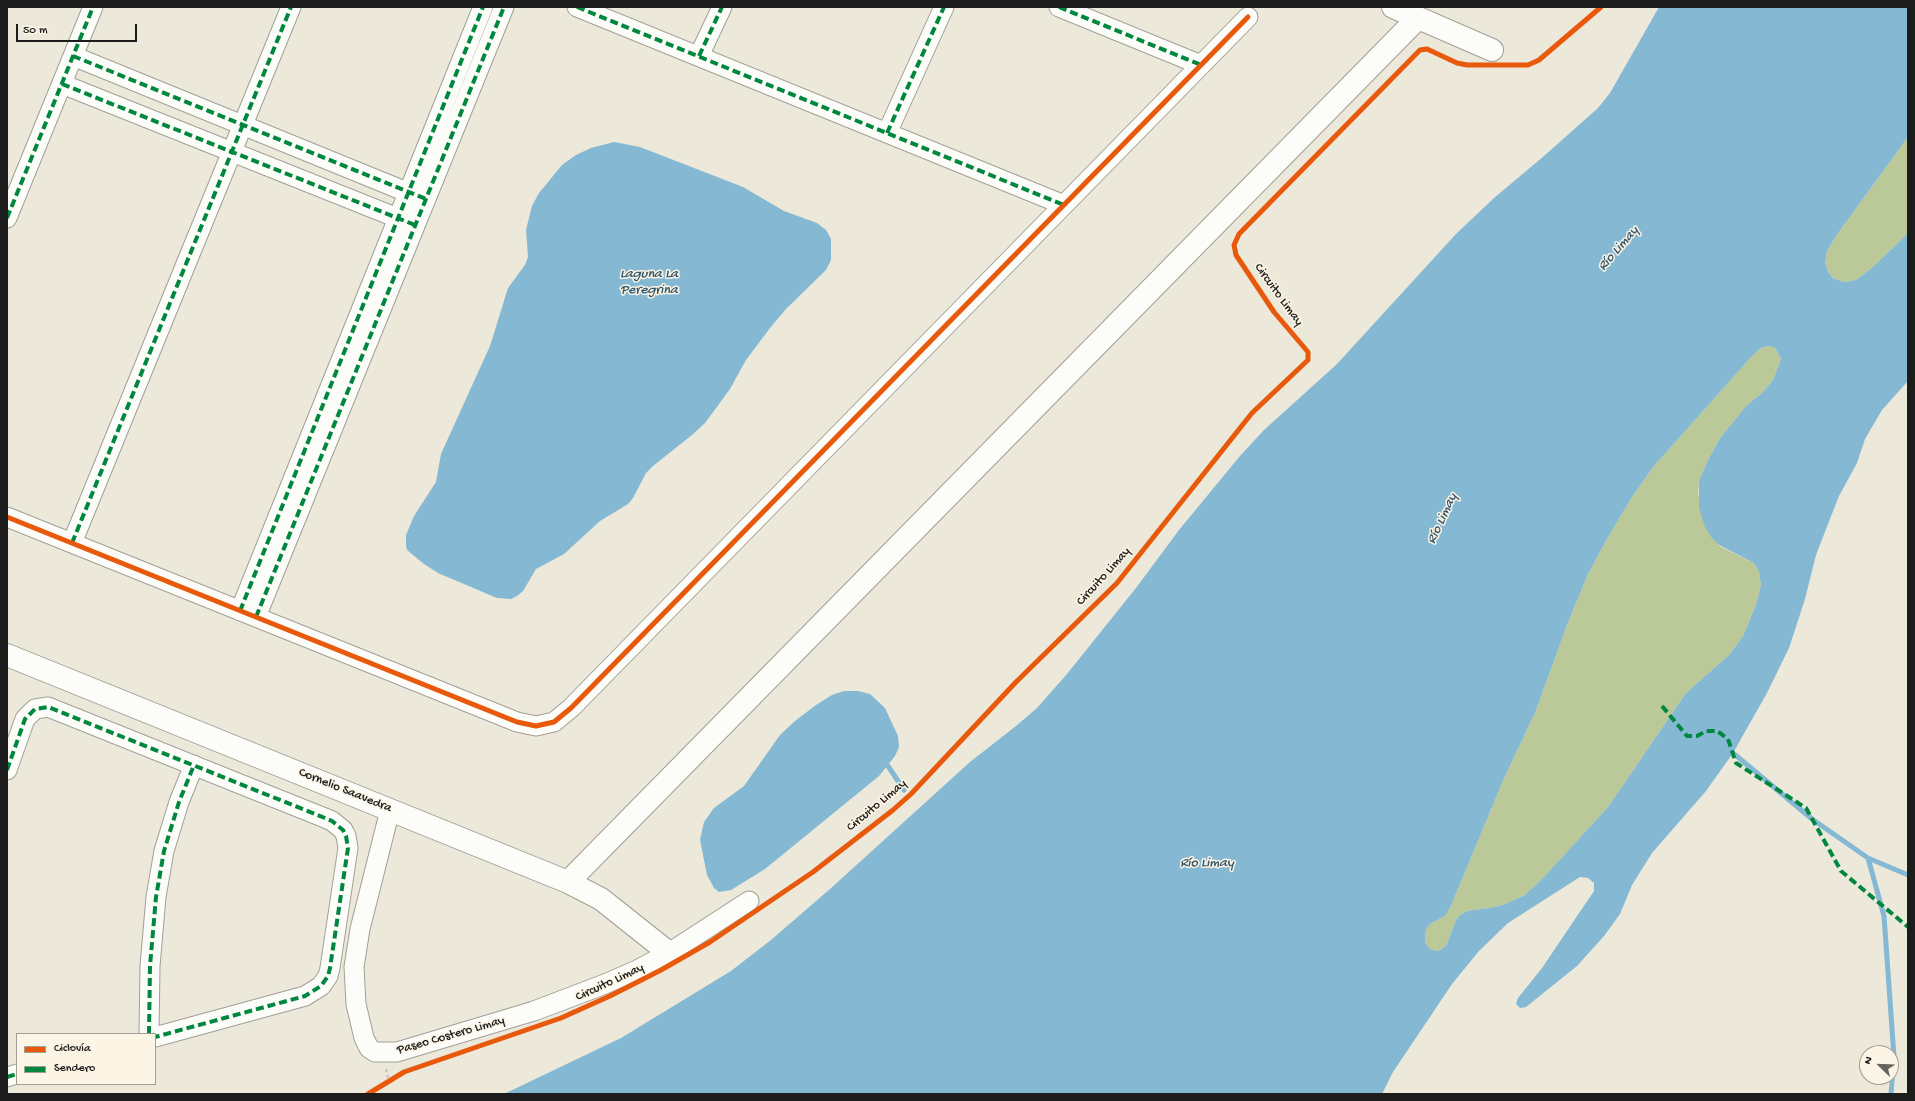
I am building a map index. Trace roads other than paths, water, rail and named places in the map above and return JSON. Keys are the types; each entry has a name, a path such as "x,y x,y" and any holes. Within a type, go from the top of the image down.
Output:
{"street":[{"path":"7,218 93,7"},
{"path":"72,544 291,7"},
{"path":"248,614 408,192 483,7"},
{"path":"248,614 426,200 504,7"},
{"path":"577,7 1064,205"},
{"path":"699,56 722,7"},
{"path":"887,133 944,7"},
{"path":"1059,7 1201,66"},
{"path":"1393,7 1492,50"},
{"path":"7,517 517,722 536,726 554,722 576,702 1248,17"},
{"path":"568,882 1418,18"},
{"path":"73,56 426,200"},
{"path":"62,84 415,225"},
{"name":"Cornelio Saavedra","path":"7,654 568,882 601,899 668,952"},
{"path":"7,770 18,734 25,719 35,709 48,707 332,821 343,830 348,842 348,848 330,968 328,976 319,989 305,996 156,1037"},
{"path":"149,1033 150,966 156,897 164,851 179,802 194,765"},
{"name":"Paseo Costero Limay","path":"390,810 360,929 354,967 356,1004 364,1038 370,1048 375,1052 397,1052 534,1011 611,982 637,970 668,952 749,901"}],"water":[{"name":"Río Limay","path":"1659,7 1908,7 1908,137 1836,236 1827,251 1825,262 1828,272 1833,278 1844,282 1856,280 1874,266 1908,233 1908,381 1882,410 1865,439 1857,463 1839,496 1816,555 1805,599 1789,648 1767,693 1733,753 1706,791 1652,853 1632,885 1620,914 1604,936 1577,966 1526,1007 1520,1008 1516,1004 1518,998 1542,968 1594,891 1594,883 1588,878 1580,877 1508,923 1479,951 1452,984 1393,1072 1382,1094 504,1094 621,1038 731,971 771,940 830,889 970,762 1037,708 1067,674 1136,588 1179,530 1240,456 1264,430 1337,364 1456,234 1494,198 1598,108 1610,93","holes":["1769,346 1775,348 1781,359 1773,380 1762,393 1746,406 1720,438 1699,481 1699,508 1705,527 1712,538 1719,545 1754,563 1759,572 1761,585 1756,605 1743,636 1729,655 1686,693 1608,807 1543,878 1525,895 1503,905 1467,911 1460,915 1456,920 1446,946 1438,951 1430,949 1425,943 1426,929 1430,924 1445,916 1450,908 1505,776 1535,713 1567,625 1588,574 1607,539 1632,497 1654,466 1752,356 1761,348"]},
{"name":"Laguna La Peregrina","path":"614,142 640,147 743,187 784,211 817,223 826,230 831,239 831,260 826,270 786,309 770,328 746,360 730,389 705,423 646,473 633,498 628,504 600,521 564,554 536,569 523,591 517,596 511,599 497,598 438,573 424,564 407,550 406,535 414,516 436,482 441,454 490,346 508,288 525,265 528,257 526,230 532,206 539,193 562,165 576,155 591,148"},
{"path":"844,691 858,691 870,694 885,708 898,736 899,747 895,756 879,776 765,869 731,890 719,892 714,888 707,875 700,840 704,822 714,808 744,786 780,735 816,705 832,695"}],"waterway":[{"path":"1730,747 1733,753 1812,819 1868,858 1908,875"},
{"path":"888,766 904,790"},
{"path":"1868,858 1884,916 1894,1057 1891,1094"}]}
